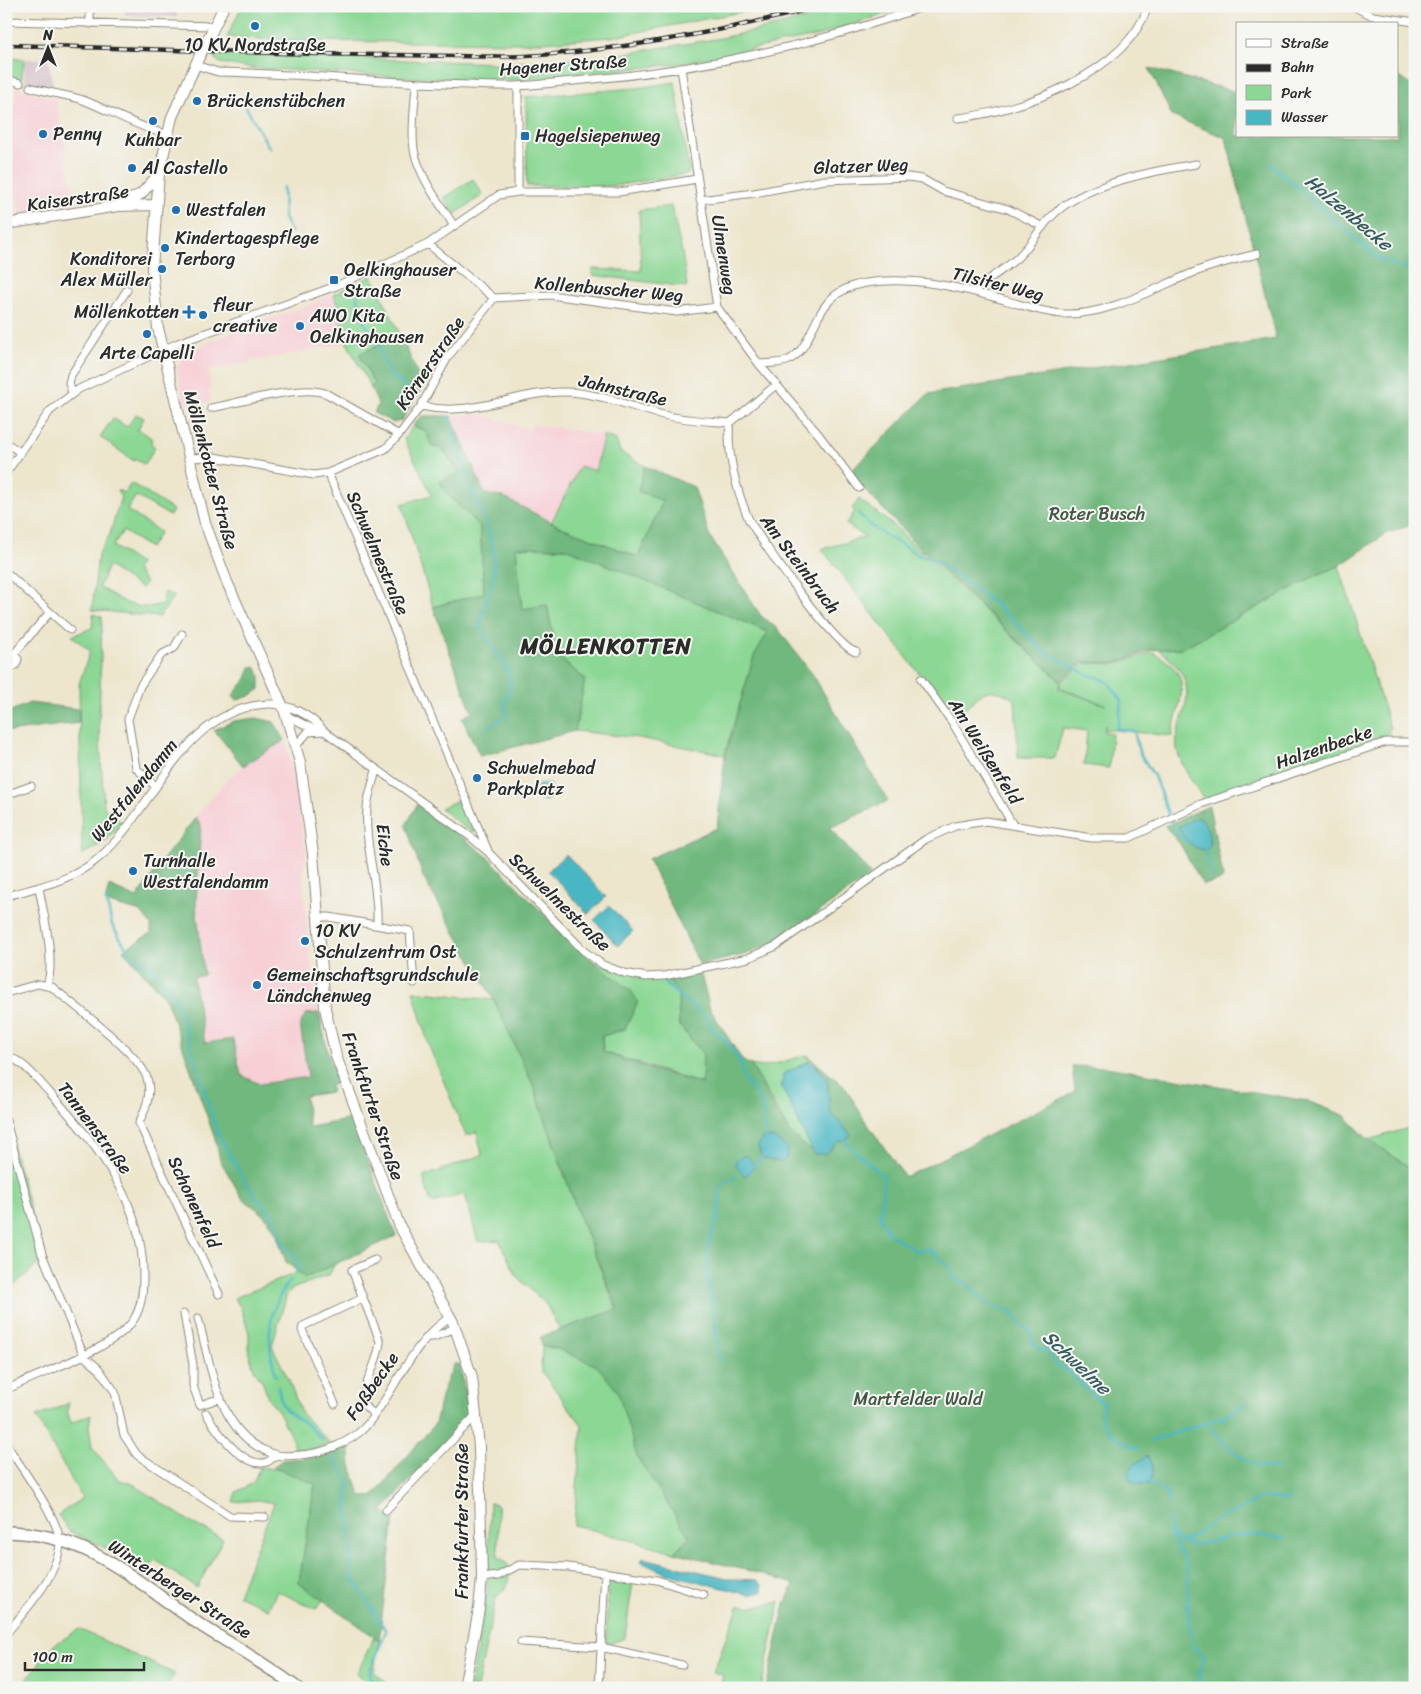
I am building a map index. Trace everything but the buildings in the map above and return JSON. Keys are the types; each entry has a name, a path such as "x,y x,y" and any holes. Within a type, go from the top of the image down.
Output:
{"main road":[{"name":"Möllenkotter Straße","path":"224,6 180,98 166,134 155,205 152,268 153,294 163,351 205,523 219,561 281,703"},
{"path":"118,206 141,194 159,174"},
{"name":"Kaiserstraße","path":"6,224 118,206 155,205"},
{"name":"Frankfurter Straße","path":"281,703 286,715 293,724 308,812 325,1008 340,1069 400,1227 450,1317 472,1377 477,1414 482,1578 479,1609 464,1688"},
{"name":"Winterberger Straße","path":"6,1532 60,1540 90,1551 122,1568 185,1615 298,1688"}],"street":[{"path":"90,6 90,24"},
{"name":"Hagener Straße","path":"195,65 218,72 416,84 518,86 637,75 681,68 808,42 926,6"},
{"path":"958,118 1002,110 1039,97 1078,78 1119,50 1136,31 1148,6"},
{"path":"1353,6 1373,16 1415,22"},
{"path":"6,21 214,28"},
{"name":"Ulmenweg","path":"681,68 717,308 759,364 819,435 859,488"},
{"path":"6,79 20,83"},
{"path":"416,84 413,132 416,155 425,180 454,226"},
{"path":"518,86 518,192"},
{"path":"30,87 49,93 58,92 153,131 166,134"},
{"path":"975,292 986,279 1015,260 1034,242 1051,216 1098,188 1142,174 1196,164"},
{"name":"Glatzer Weg","path":"700,200 754,193 825,180 908,177 922,179 943,191 1008,209 1043,227"},
{"path":"6,473 50,411 72,393 178,343 310,297 428,244 499,195 518,192 619,192 697,179"},
{"path":"428,244 494,298"},
{"name":"Tilsiter Weg","path":"759,364 787,361 795,355 804,343 818,314 830,300 854,286 875,282 918,282 975,292 1045,312 1077,314 1110,306 1216,264 1257,254"},
{"path":"72,393 69,383 71,375 127,290"},
{"name":"Kollenbuscher Weg","path":"494,298 550,295 677,312 717,308"},
{"name":"Körnerstraße","path":"189,458 214,456 314,475 328,473 385,449 399,435 421,406 448,357 494,298"},
{"path":"730,423 776,385"},
{"path":"211,408 297,391 316,390 328,394 399,435"},
{"name":"Jahnstraße","path":"421,406 439,410 481,407 521,397 564,392 602,397 684,419 730,423"},
{"name":"Am Steinbruch","path":"730,423 729,442 742,502 748,520 826,625 847,649 856,652"},
{"path":"6,443 20,452"},
{"name":"Schwelmestraße","path":"328,473 489,853 584,950 603,965 624,973 655,977 748,958 776,946 926,840 955,826 986,822 1013,825"},
{"path":"6,572 70,630"},
{"path":"6,654 14,654 50,612"},
{"path":"156,788 136,768 128,719 140,686 161,655 174,648 182,634"},
{"path":"6,666 12,667 16,665 18,659 14,654"},
{"name":"Am Weißenfeld","path":"921,680 952,722 1013,825 1105,839 1129,838 1171,819"},
{"path":"281,703 316,722 324,731 472,838 489,853"},
{"name":"Westfalendamm","path":"6,896 39,887 78,872 99,857 132,822 200,732 220,717 240,708 281,703"},
{"path":"293,724 305,716"},
{"path":"293,724 324,731"},
{"path":"296,746 301,738 315,730"},
{"name":"Halzenbecke","path":"1171,819 1201,804 1386,742 1415,742"},
{"name":"Eiche","path":"376,770 367,807 367,821 378,903 377,924"},
{"path":"6,795 31,786"},
{"path":"6,993 38,984 47,985 50,978 49,955 39,887"},
{"path":"317,917 377,924 410,931 414,983"},
{"name":"Schonenfeld","path":"47,985 142,1066 149,1090 146,1109 139,1123 220,1294"},
{"name":"Tannenstraße","path":"6,1057 16,1060 33,1074 68,1112 118,1181 132,1211 144,1256 141,1303 130,1326 84,1356 6,1390"},
{"path":"6,1121 42,1254 84,1356 103,1374 115,1392 124,1435 129,1446 137,1455 230,1516 265,1517"},
{"path":"374,1414 365,1405 363,1397 380,1352 380,1341 352,1270 375,1260"},
{"path":"335,1404 302,1330 303,1326 357,1301 362,1296"},
{"path":"184,1314 193,1365 193,1386 200,1405 221,1398"},
{"name":"Foßbecke","path":"206,1412 217,1432 238,1452 252,1461 266,1462 277,1455 321,1452 358,1432 374,1414 410,1358 436,1327 450,1317"},
{"name":"Foßbecke","path":"198,1318 226,1414 247,1441 277,1455"},
{"name":"Foßbecke","path":"428,1338 455,1328"},
{"name":"Frankfurter Straße","path":"386,1510 477,1414"},
{"path":"6,1444 54,1522 60,1540 58,1553 45,1583 6,1634"},
{"path":"482,1578 498,1576 520,1565 605,1572 657,1580 704,1595"},
{"path":"599,1688 605,1572"},
{"path":"521,1642 601,1647 682,1665"}],"shaded area":[{"path":"125,6 176,6 177,17 125,16"},
{"path":"24,59 48,59 54,90 48,91 25,83"},
{"path":"17,87 56,99 75,204 20,214 7,148"},
{"path":"334,294 347,343 209,370 211,402 184,404 177,368 184,356 210,341 246,327 254,330 258,328 256,323 310,305"},
{"path":"478,414 530,429 532,424 604,435 595,472 580,466 551,523 503,496 485,494 451,416"},
{"path":"285,740 294,776 306,853 303,881 308,941 318,1013 305,1015 300,1025 308,1077 261,1083 242,1075 233,1038 206,1042 194,978 205,975 197,904 201,825 196,816 226,780 243,766"}],"green space":[{"path":"242,6 772,6 613,37 529,43 295,41 227,37"},
{"path":"852,6 911,6 816,36 678,64 517,80 418,78 250,68 220,63 214,58 216,54 501,63 603,57 721,38 785,24"},
{"path":"6,58 24,59 21,84 9,82 12,68 6,66"},
{"name":"Roter Busch","path":"1149,68 1236,92 1236,138 1398,138 1398,76 1415,88 1415,524 1387,533 1339,566 1317,575 1182,648 1150,650 1116,663 1083,662 1060,681 918,546 849,473 928,394 1276,339 1226,138 1172,116"},
{"path":"675,82 688,174 613,186 527,186 526,97 636,88"},
{"path":"473,179 483,195 455,214 444,198"},
{"path":"671,206 682,252 687,287 592,275 593,269 641,271 639,210"},
{"path":"372,276 401,336 360,354 374,384 371,388 347,343 334,294"},
{"path":"401,336 418,375 427,380 402,420 394,423 374,413 378,404 371,388 374,384 359,354"},
{"path":"136,414 144,418 138,429 153,439 151,443 155,447 145,465 135,459 134,461 100,437 113,418 127,427"},
{"path":"451,416 485,494 503,497 559,526 638,557 663,501 638,491 645,466 694,487 710,537 761,616 778,629 813,675 888,801 830,828 871,875 775,943 747,954 700,965 648,859 717,828 725,755 754,656 768,632 566,548 516,547 522,609 547,605 557,656 585,679 575,731 480,756 462,718 472,712 433,607 484,593 480,527 444,491 440,480 460,474 442,448 432,447 426,431 413,426 420,417"},
{"path":"413,426 426,431 432,447 442,448 460,474 441,480 444,491 480,527 485,593 433,607 402,504 432,495 404,439"},
{"path":"604,435 616,440 620,452 645,466 638,491 663,501 638,557 551,523 580,466 595,471"},
{"path":"131,483 173,510 170,516 136,496 127,510 160,532 150,548 123,531 113,546 140,564 136,569 146,583 141,588 108,566 99,587 122,601 144,607 162,604 165,592 174,596 159,617 92,610 98,555 110,534 121,497 117,490 125,493"},
{"path":"859,499 894,526 1060,681 1059,689 1106,705 1060,688 1061,682 1084,663 1115,664 1152,652 1166,661 1175,670 1180,679 1182,689 1172,736 1105,729 1105,725 1104,731 1112,733 1109,768 1084,765 1087,731 1063,728 1055,758 1018,758 1015,699 1003,693 994,691 981,694 953,717 822,549 865,537 846,524 855,511 852,509"},
{"path":"516,547 566,548 769,632 754,656 725,755 639,738 575,731 585,679 557,656 547,606 522,609"},
{"path":"1339,566 1390,728 1386,738 1208,798 1202,797 1184,768 1177,749 1178,734 1187,697 1184,679 1175,664 1158,649 1182,648 1317,575"},
{"path":"93,614 102,617 99,724 104,807 121,822 107,840 82,855 79,684 90,651 72,636 92,628"},
{"path":"250,667 255,667 260,675 260,689 250,696 237,700 233,695 247,678"},
{"path":"30,703 79,709 79,723 6,732 6,713"},
{"path":"256,718 274,722 285,740 243,766 214,730 234,721"},
{"path":"461,799 475,830 472,833 440,808"},
{"name":"Martfelder Wald","path":"418,803 488,857 572,943 632,992 638,1002 625,1029 602,1036 603,1052 702,1084 703,1054 679,1025 678,992 665,978 700,971 710,1009 743,1061 751,1065 781,1119 801,1143 813,1151 825,1154 839,1141 851,1135 830,1112 827,1078 807,1055 846,1088 864,1119 905,1177 1075,1092 1072,1066 1106,1067 1307,1101 1344,1115 1369,1140 1415,1171 1415,1688 766,1688 785,1604 794,1584 674,1552 690,1538 637,1457 618,1392 597,1366 556,1348 542,1346 540,1337 618,1309 579,1216 534,1087 494,1000 423,877 406,825"},
{"path":"1209,806 1223,876 1222,880 1203,885 1180,844 1165,826"},
{"path":"196,817 201,825 196,904 204,975 193,978 205,1043 233,1039 241,1075 260,1084 308,1077 300,1024 306,1014 319,1013 329,1057 338,1083 330,1085 332,1092 305,1096 309,1127 352,1119 396,1236 305,1278 286,1262 275,1230 263,1214 242,1198 220,1160 216,1142 166,999 123,950 151,933 151,925 141,912 105,902 109,886 137,898 161,862"},
{"path":"597,964 665,978 678,992 679,1025 703,1054 702,1084 603,1052 602,1036 625,1029"},
{"path":"413,991 494,1000 534,1087 579,1216 617,1310 560,1330 546,1304 517,1277 499,1240 478,1242 465,1194 431,1203 423,1177 482,1155 477,1132 466,1136 429,1046"},
{"path":"807,1055 810,1061 783,1074 782,1087 814,1154 793,1138 751,1065 763,1067"},
{"path":"6,1123 44,1259 6,1292"},
{"path":"1415,1126 1415,1171 1369,1140"},
{"path":"335,1264 329,1275 292,1289 287,1294 272,1346 289,1380 301,1413 330,1443 313,1449 294,1450 292,1439 279,1412 269,1400 262,1381 254,1369 249,1354 249,1333 241,1308 234,1298 299,1272 305,1278"},
{"path":"542,1346 570,1353 596,1365 619,1393 691,1535 674,1552 574,1525 582,1425 541,1371"},
{"path":"454,1364 460,1364 469,1415 382,1511 394,1519 379,1640 299,1583 315,1484 273,1467 282,1460 323,1456 349,1442 351,1465 360,1495 372,1497 435,1424 442,1393"},
{"path":"69,1403 67,1411 71,1423 91,1414 89,1426 92,1447 119,1480 133,1484 192,1523 223,1539 197,1588 155,1560 145,1572 116,1553 69,1531 58,1515 82,1498 36,1417"},
{"path":"260,1467 286,1471 315,1484 299,1582 323,1600 316,1609 277,1591 268,1609 238,1595 274,1503 258,1500 233,1502 236,1492 253,1483"},
{"path":"490,1502 498,1505 498,1556 508,1564 509,1584 496,1598 477,1688 470,1688 487,1594"},
{"path":"612,1579 633,1581 625,1638 609,1644 606,1640 608,1586"},
{"path":"780,1602 761,1688 720,1688 723,1675 713,1672 739,1605 751,1607"},
{"path":"79,1629 175,1674 165,1688 20,1688 54,1645"},
{"path":"374,1637 379,1640 374,1672 393,1688 372,1688 357,1673"}],"water":[{"path":"540,783 548,783 553,788 551,799 540,801 535,796 535,788"},
{"path":"1197,817 1203,820 1208,830 1210,845 1206,850 1192,845 1178,827"},
{"path":"566,854 606,897 588,914 548,871"},
{"path":"609,906 633,931 618,946 594,920"},
{"path":"810,1061 827,1078 830,1112 851,1135 844,1141 839,1141 825,1154 814,1154 782,1087 783,1074"},
{"path":"763,1138 774,1138 787,1148 786,1160 781,1162 762,1158 758,1146"},
{"path":"748,1156 755,1167 745,1177 735,1164 737,1159"},
{"path":"1147,1456 1152,1466 1151,1480 1149,1484 1137,1484 1130,1480 1128,1472 1133,1465"},
{"path":"643,1558 731,1579 757,1580 762,1585 762,1592 750,1595 665,1573 641,1562"}],"waterway":[{"name":"Schwelme","path":"243,102 270,149"},
{"name":"Halzenbecke","path":"1271,164 1378,259 1415,270"},
{"name":"Schwelme","path":"283,187 284,218 291,232"},
{"name":"Schwelme","path":"356,291 364,323 375,336 390,377 399,380 414,400"},
{"name":"Schwelme","path":"449,416 467,477"},
{"name":"Schwelme","path":"470,485 487,526 494,559 490,592 480,627 504,662 510,680 509,691 504,704 507,715 488,727"},
{"path":"858,513 872,527 919,555 933,559 997,605 1045,652 1088,675 1098,677 1109,683 1122,701 1117,729 1134,731 1139,752 1154,776 1175,832 1186,842"},
{"path":"1206,850 1212,877"},
{"path":"106,899 112,925 132,957 154,970 176,1000 218,1134 247,1185 276,1221 282,1242 296,1258 299,1266 296,1272"},
{"name":"Schwelme","path":"665,984 706,1017 713,1029 728,1043 742,1065 743,1078 762,1102 766,1138"},
{"name":"Schwelme","path":"844,1141 884,1177 880,1219 890,1234 916,1251 930,1249 948,1266 957,1280 970,1287 992,1306 1010,1310 1022,1326 1032,1332 1031,1340 1038,1349 1046,1350 1059,1367 1064,1368 1104,1403 1101,1420 1108,1430 1121,1441 1138,1448"},
{"path":"753,1166 762,1158"},
{"path":"719,1361 715,1319 706,1272 709,1244 718,1217 720,1189 727,1180 736,1177"},
{"path":"276,1376 271,1351 270,1326 277,1302 291,1280"},
{"path":"278,1387 282,1404 286,1410 305,1423 323,1440"},
{"name":"Schwelme","path":"1151,1441 1226,1416 1244,1404"},
{"name":"Schwelme","path":"1210,1428 1246,1461 1278,1469"},
{"path":"334,1457 348,1485 347,1504 353,1578 386,1631 370,1671 370,1677 381,1688"},
{"name":"Schwelme","path":"1149,1482 1168,1494 1169,1503"},
{"name":"Schwelme","path":"1169,1532 1180,1541 1185,1540 1215,1521 1262,1497 1289,1500"},
{"name":"Schwelme","path":"1170,1518 1171,1534 1186,1564 1188,1615 1194,1648 1203,1657 1199,1680 1201,1688"},
{"name":"Schwelme","path":"1180,1541 1201,1544 1238,1535 1285,1537"}],"railway":[{"path":"6,45 475,57 526,56 601,49 675,38 749,24 822,6"}],"place":[{"name":"10 KV Nordstraße","path":"255,26"},
{"name":"Brückenstübchen","path":"197,101"},
{"name":"Kuhbar","path":"153,121"},
{"name":"Penny","path":"43,134"},
{"name":"Hagelsiepenweg","path":"525,136"},
{"name":"Al Castello","path":"132,168"},
{"name":"Westfalen","path":"176,210"},
{"name":"Kindertagespflege Terborg","path":"165,248"},
{"name":"Konditorei Alex Müller","path":"162,269"},
{"name":"Oelkinghauser Straße","path":"334,280"},
{"name":"Möllenkotten","path":"189,312"},
{"name":"fleur creative","path":"203,315"},
{"name":"AWO Kita Oelkinghausen","path":"300,326"},
{"name":"Arte Capelli","path":"147,334"},
{"name":"Schwelmebad Parkplatz","path":"477,778"},
{"name":"Turnhalle Westfalendamm","path":"133,871"},
{"name":"10 KV Schulzentrum Ost","path":"305,941"},
{"name":"Gemeinschaftsgrundschule Ländchenweg","path":"257,985"}],"district":[{"name":"MÖLLENKOTTEN","path":"606,646"}]}
